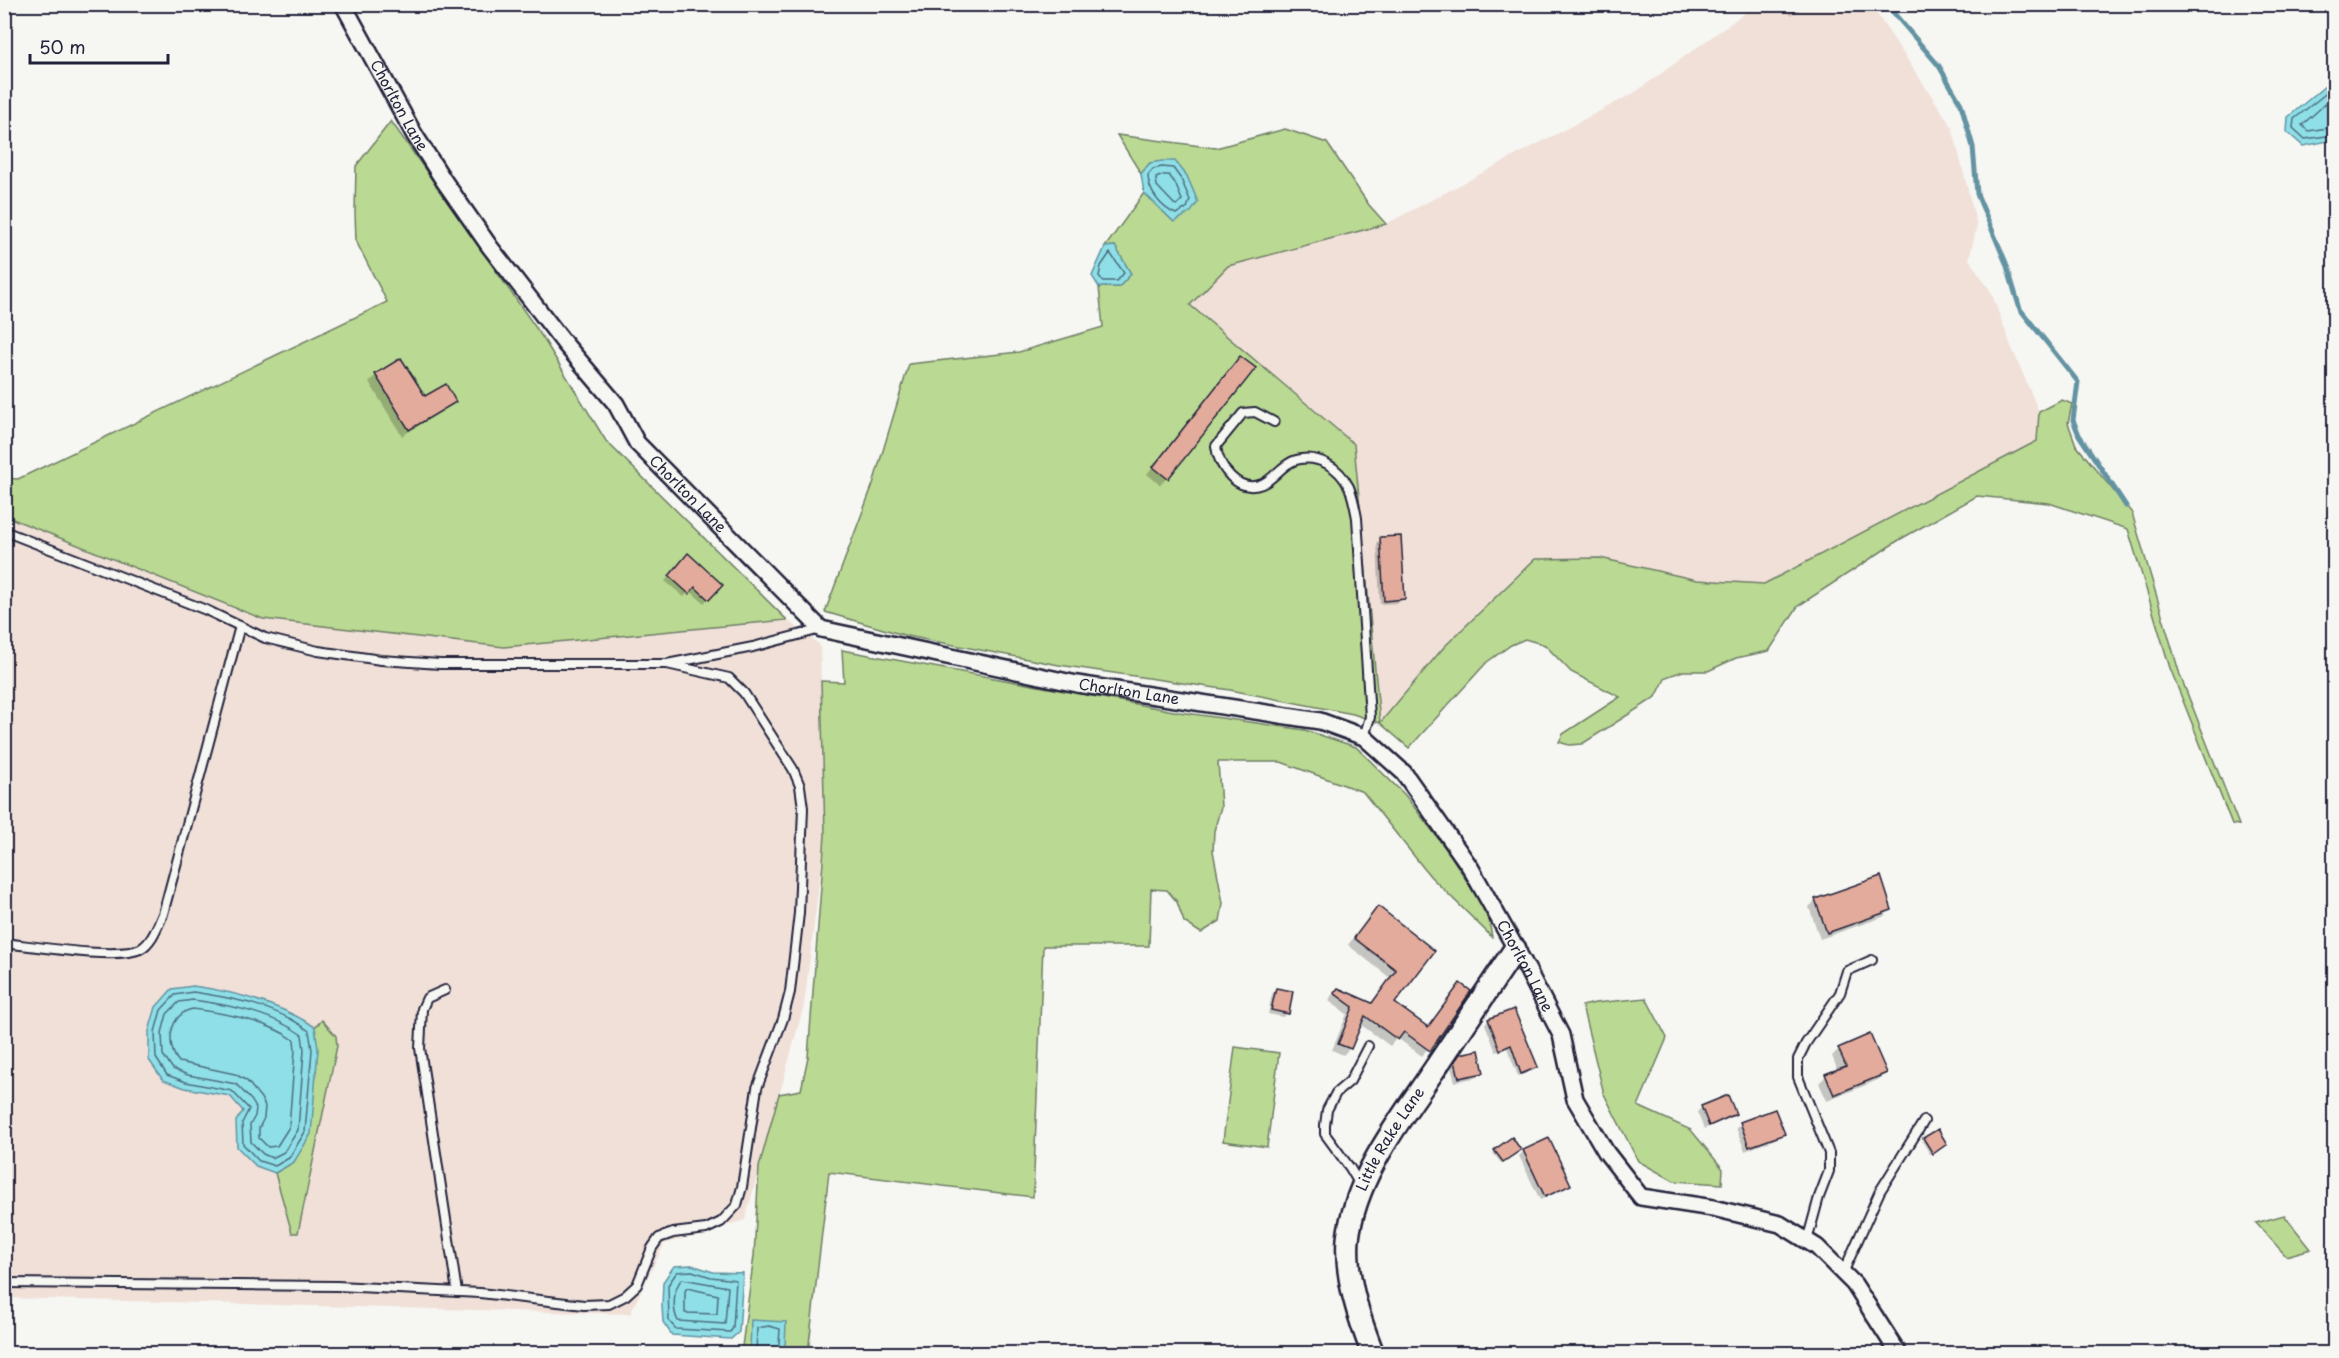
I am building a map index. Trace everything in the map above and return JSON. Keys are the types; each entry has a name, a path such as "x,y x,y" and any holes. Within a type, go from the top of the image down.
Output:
{"street":[{"name":"Chorlton Lane","path":"343,4 414,134 444,181 490,247 565,344 616,404 637,443 821,629 1077,684 1320,721 1364,736 1404,773 1470,867 1561,1035 1575,1099 1606,1152 1641,1197 1713,1208 1780,1224 1817,1246 1854,1284 1899,1353"},
{"name":"Little Rake Lane","path":"1373,1353 1365,1334 1349,1277 1348,1239 1358,1195 1379,1155 1515,949"}],"lane":[{"path":"2332,4 2334,13"},
{"path":"1274,422 1255,412 1243,413 1216,446 1217,459 1225,471 1237,482 1251,485 1262,484 1278,470 1295,460 1310,458 1324,461 1342,475 1350,488 1357,518 1370,717 1364,736"},
{"path":"4,531 27,542 206,610 265,638 307,649 381,660 440,664 667,664 753,647 821,629"},
{"path":"4,943 108,953 142,948 151,939 163,914 240,626"},
{"path":"4,1284 337,1286 457,1292 584,1305 609,1304 625,1296 637,1285 652,1248 659,1238 673,1233 706,1229 721,1222 737,1204 742,1187 757,1088 783,1019 790,992 799,913 803,830 800,786 793,769 744,693 729,678 667,664"},
{"path":"1808,1241 1819,1197 1829,1171 1829,1153 1798,1077 1798,1059 1806,1043 1840,993 1847,971 1872,960"},
{"path":"445,990 427,998 422,1009 420,1047 457,1292"},
{"path":"1362,1189 1325,1134 1325,1125 1327,1110 1336,1093 1350,1081 1368,1047"},
{"path":"1843,1273 1880,1191 1924,1121"}],"shaded area":[{"path":"1756,5 1871,5 1952,127 1977,226 1969,259 1991,292 2039,412 2037,441 1764,584 1697,580 1600,558 1444,647 1380,723 1354,444 1190,305 1228,266 1386,224 1634,93"},
{"path":"4,516 264,619 504,647 787,620 820,645 825,835 804,1005 745,1220 664,1244 630,1314 5,1298"}],"green space":[{"path":"391,121 543,338 606,441 787,620 504,647 263,619 5,516 4,478 18,479 387,302 356,241 356,166"},
{"path":"1285,129 1327,143 1369,205 1386,224 1228,266 1190,305 1354,444 1380,723 1353,714 1230,690 1059,665 907,636 825,612 873,484 909,364 1019,352 1103,327 1099,287 1119,287 1131,274 1115,246 1105,247 1144,193 1174,222 1150,163 1141,174 1117,135 1216,148"},
{"path":"2062,400 2072,404 2068,423 2076,445 2132,513 2180,675 2239,825 2232,824 2170,668 2128,529 2049,503 1977,496 1899,540 1798,606 1769,651 1736,658 1708,671 1683,671 1666,677 1656,697 1582,744 1569,745 1559,742 1563,734 1620,697 1571,672 1545,645 1525,639 1511,645 1487,662 1409,748 1380,723 1444,647 1535,559 1600,558 1697,580 1764,584 2037,441 2039,412"},
{"path":"842,650 1179,712 1305,730 1356,747 1405,795 1450,854 1488,915 1492,937 1430,876 1363,792 1281,762 1218,762 1221,807 1214,831 1213,851 1223,903 1220,921 1201,933 1184,922 1177,902 1167,890 1151,889 1149,946 1043,946 1033,1197 829,1172 808,1353 741,1354 754,1256 759,1167 779,1094 801,1090 808,1057 825,835 821,681 844,682"},
{"path":"1646,998 1667,1038 1638,1106 1691,1130 1723,1169 1722,1184 1674,1181 1638,1161 1604,1094 1582,1006"},
{"path":"322,1020 336,1036 337,1046 298,1233 292,1233 275,1173 294,1162 314,1078 315,1027"},
{"path":"1235,1047 1279,1053 1267,1147 1223,1141"},
{"path":"2284,1215 2311,1249 2286,1256 2256,1223"}],"water":[{"path":"2331,81 2334,81 2334,140 2303,146 2287,132 2288,117"},
{"path":"1175,161 1187,176 1198,202 1191,212 1174,222 1144,193 1141,174 1150,163"},
{"path":"1115,246 1131,274 1119,287 1099,287 1092,276 1105,247"},
{"path":"193,986 271,1005 315,1027 318,1049 311,1134 294,1162 275,1173 256,1166 237,1147 236,1121 243,1111 230,1096 185,1088 163,1080 149,1060 149,1031 156,1007 172,989"},
{"path":"692,1265 713,1272 743,1273 739,1332 731,1339 672,1335 663,1322 663,1282 674,1266"},
{"path":"751,1320 786,1322 785,1346 781,1353 750,1353"}],"building":[{"path":"1240,356 1256,368 1168,479 1153,467"},
{"path":"401,358 425,396 446,384 456,402 409,430 375,374"},
{"path":"1401,536 1405,599 1384,601 1380,537"},
{"path":"688,553 723,585 709,600 695,587 689,594 669,576"},
{"path":"1881,876 1892,910 1827,933 1815,899"},
{"path":"1378,906 1435,951 1395,1003 1428,1027 1460,983 1471,991 1430,1051 1404,1032 1398,1040 1365,1016 1351,1049 1338,1044 1353,1007 1334,993 1338,988 1372,1003 1396,970 1354,938"},
{"path":"1276,988 1293,991 1289,1014 1271,1010"},
{"path":"1514,1009 1538,1067 1521,1074 1511,1045 1500,1050 1488,1019"},
{"path":"1870,1034 1887,1073 1834,1095 1825,1074 1846,1066 1838,1048"},
{"path":"1479,1050 1484,1073 1459,1078 1455,1061 1460,1054"},
{"path":"1728,1095 1736,1114 1709,1126 1701,1106"},
{"path":"1775,1109 1785,1134 1749,1147 1740,1122"},
{"path":"1938,1129 1947,1144 1933,1154 1923,1138"},
{"path":"1512,1137 1521,1150 1503,1162 1494,1150"},
{"path":"1549,1138 1571,1185 1545,1197 1523,1150"}],"waterway":[{"path":"1886,4 1939,66 1961,104 1973,147 1977,194 2006,263 2020,309 2078,382 2073,420 2079,435 2126,506"}]}
